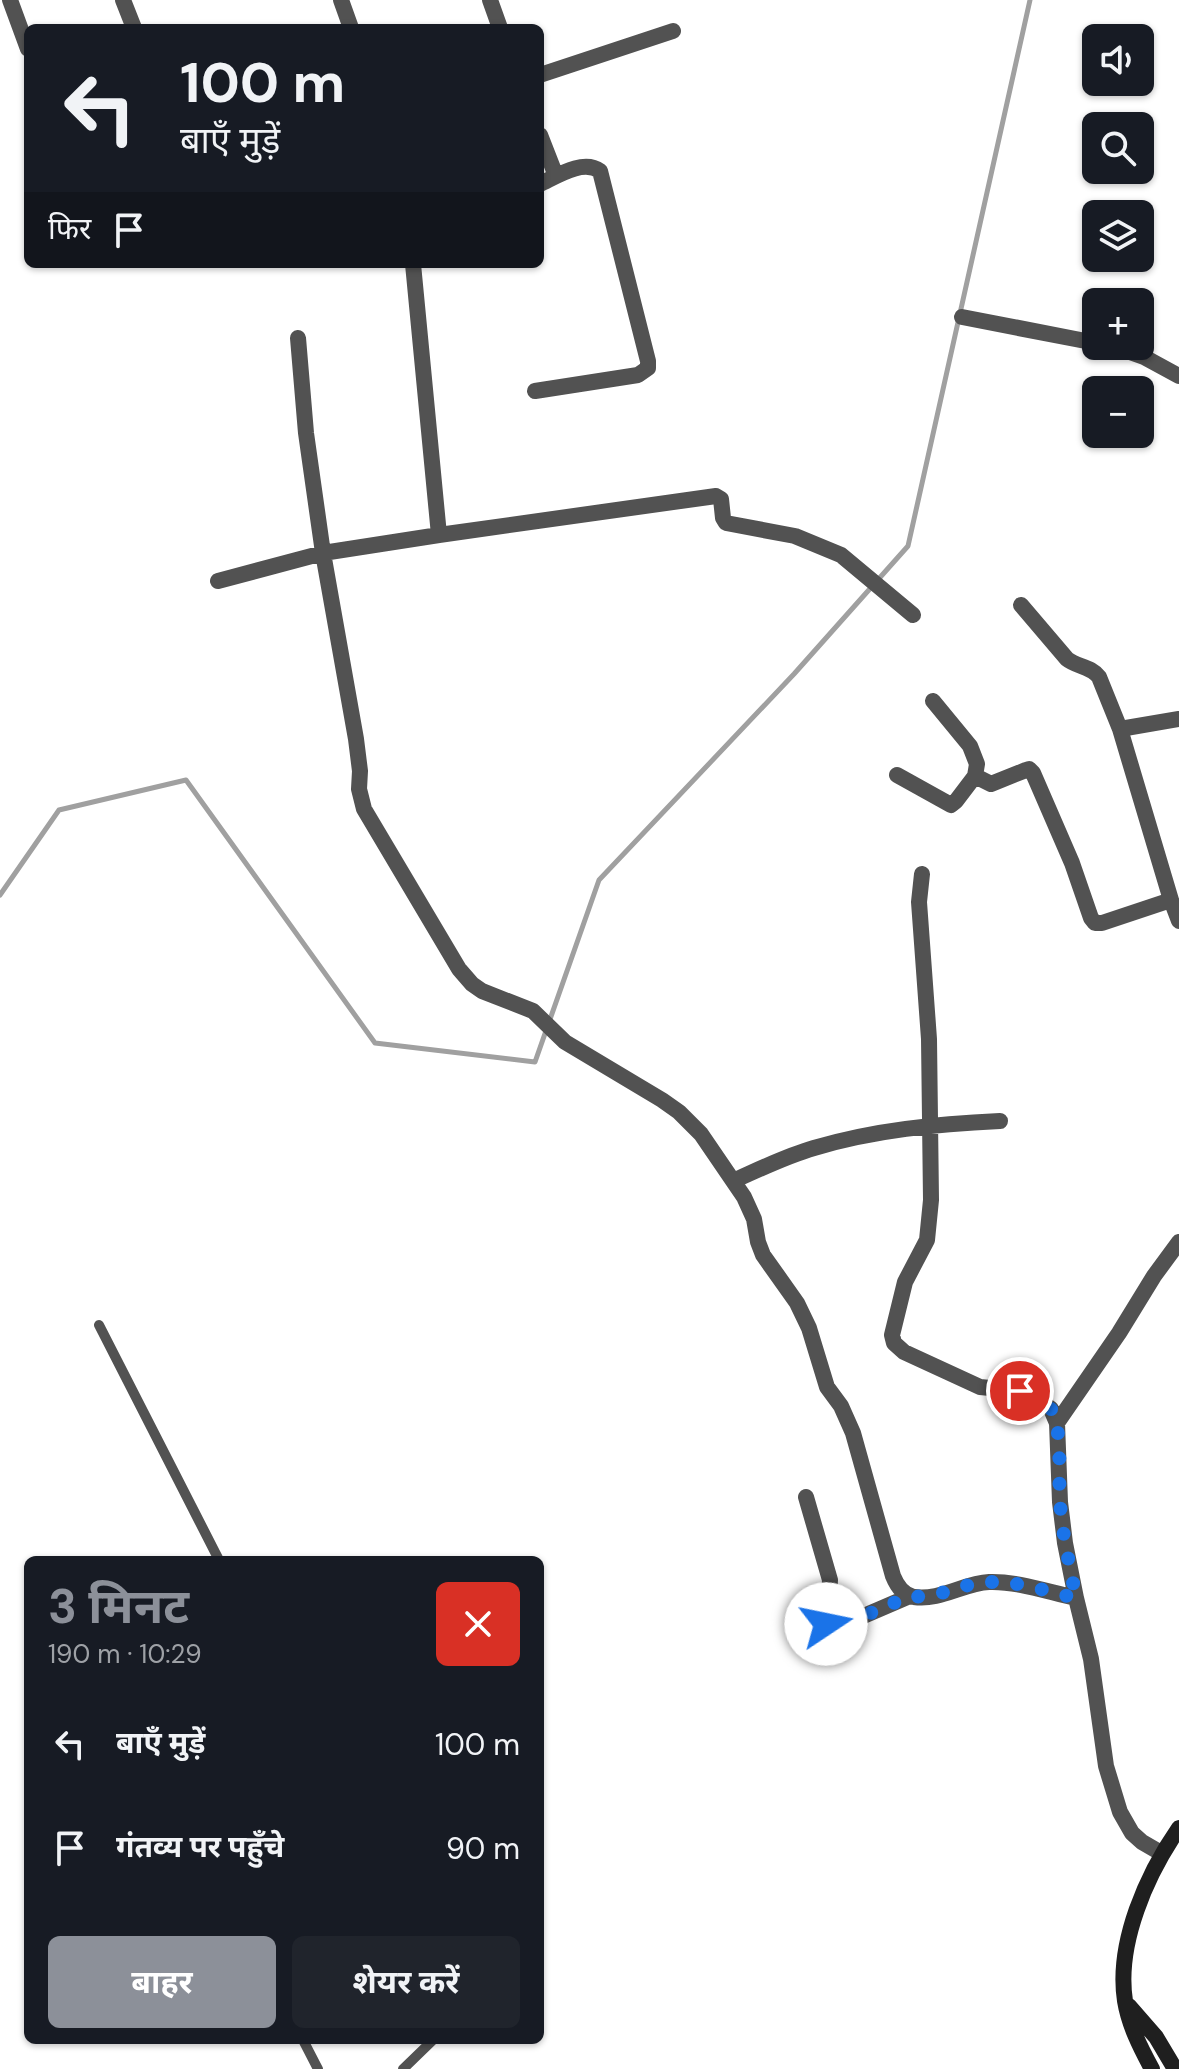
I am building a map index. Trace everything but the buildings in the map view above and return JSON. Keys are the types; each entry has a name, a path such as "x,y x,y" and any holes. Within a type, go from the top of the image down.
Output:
{"street":[{"path":"10,0 24,38"},
{"path":"123,0 132,24"},
{"path":"341,0 350,24"},
{"path":"490,0 499,24"},
{"path":"544,74 673,31"},
{"path":"544,145 556,176"},
{"path":"535,391 638,375 648,368 603,176 593,166 544,182"},
{"path":"413,268 439,535"},
{"path":"962,317 1082,340"},
{"path":"298,338 306,433 323,553 356,739 359,789 364,809 459,969 482,991 533,1011 565,1042 679,1112 701,1134 744,1197 754,1219 763,1255 797,1303 809,1328 827,1387 841,1406 853,1433 896,1583 902,1591 910,1596 935,1596 990,1582 1076,1598"},
{"path":"1149,360 1179,376"},
{"path":"218,581 323,553 716,496 721,499 726,523 795,536 841,555 913,615"},
{"path":"1021,605 1067,659 1097,674 1120,729 1179,921"},
{"path":"897,775 951,805 975,776 977,764 970,746 933,701"},
{"path":"1120,729 1179,719"},
{"path":"975,776 991,784 1029,769 1033,773 1095,923 1171,900"},
{"path":"922,874 919,902 929,1039 931,1200 927,1240 905,1282 892,1335 894,1343 904,1352 980,1387 1020,1391 1051,1409 1057,1423 1065,1543 1091,1659 1106,1766 1120,1812 1132,1833 1161,1853"},
{"path":"733,1181 813,1148 851,1138 930,1125 1000,1121"},
{"path":"1057,1423 1179,1242"},
{"path":"806,1497 830,1580 827,1626 838,1627 910,1596"},
{"path":"1152,2069 1136,2039 1125,2002 1128,1939 1135,1912 1161,1853 1179,1828"},
{"path":"1125,2002 1156,2037 1175,2069"}],"lane":[{"path":"99,1325 217,1556"},
{"path":"305,2044 318,2069"},
{"path":"403,2069 429,2044"}],"waterway":[{"path":"0,895 59,810 186,780 375,1043 535,1062 599,880 794,674 908,546 1030,0"}],"route":[{"path":"826,1624 834,1629 910,1596 935,1596 977,1583 1006,1583 1076,1598 1060,1502 1057,1423 1051,1409 1020,1391"}]}
